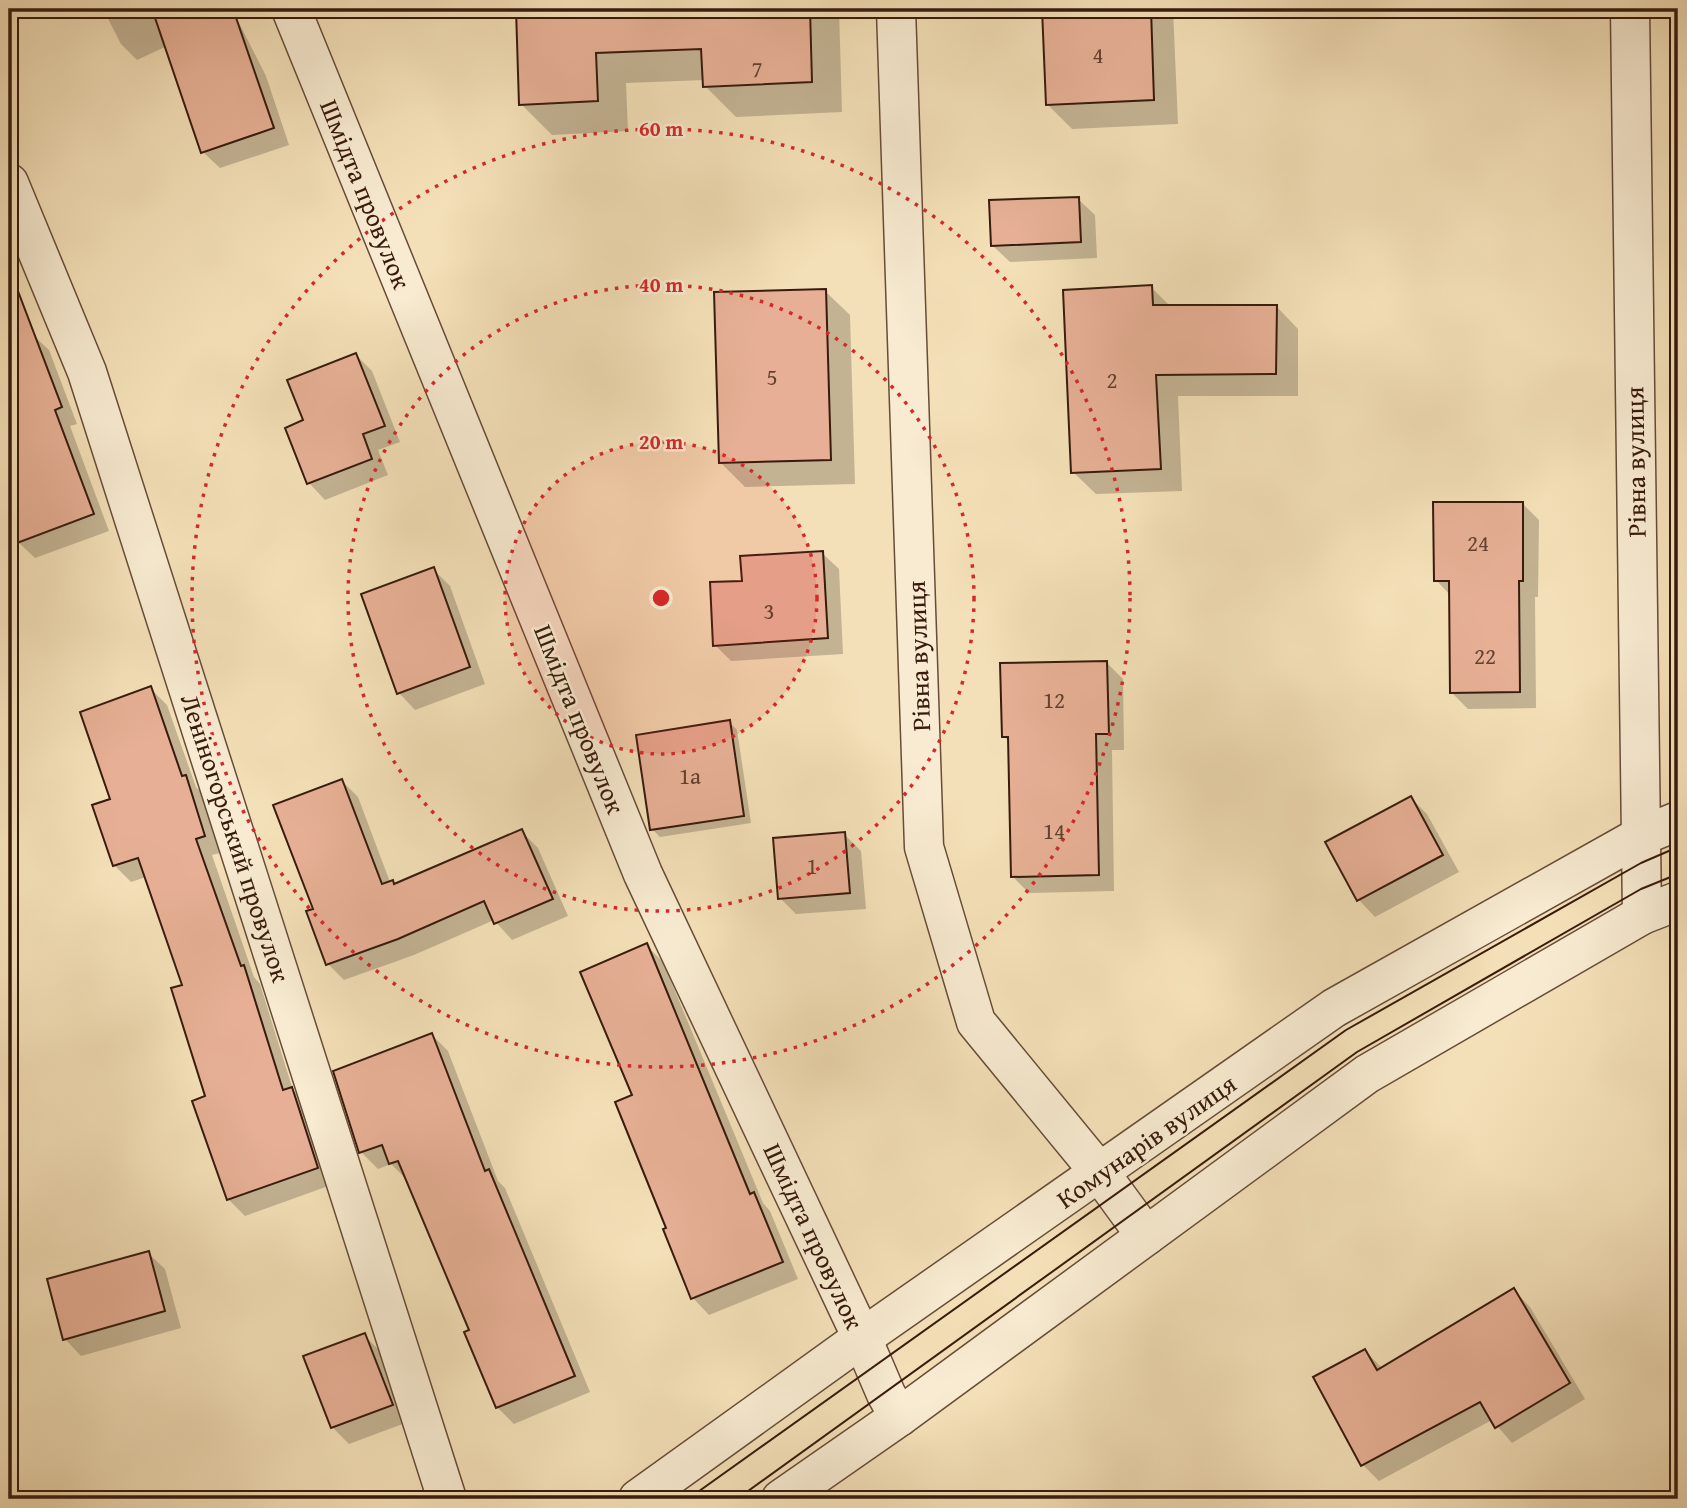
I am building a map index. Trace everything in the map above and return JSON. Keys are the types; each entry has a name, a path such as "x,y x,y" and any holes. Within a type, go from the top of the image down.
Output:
{"street":[{"name":"Шмідта провулок","path":"291,9 643,874 899,1417"},
{"name":"Рівна вулиця","path":"896,9 924,847 976,1022 1100,1173 1146,1236"},
{"name":"Рівна вулиця","path":"1630,9 1642,915"},
{"name":"Леніногорський провулок","path":"9,183 88,372 447,1499"},
{"name":"Комунарів вулиця","path":"638,1499 1334,1008 1639,838 1678,821"},
{"path":"781,1499 899,1417 1367,1074 1642,915 1678,901"}],"building":[{"path":"152,9 233,9 274,128 201,153"},
{"path":"516,9 810,9 812,82 703,87 701,49 596,53 598,101 519,105"},
{"path":"1042,9 1151,9 1154,100 1046,105"},
{"path":"1079,197 1081,242 991,246 989,200"},
{"path":"9,278 13,278 62,407 55,410 94,514 9,546"},
{"path":"1152,285 1153,305 1277,305 1276,374 1156,375 1161,469 1071,473 1063,290"},
{"path":"826,289 831,460 719,463 714,292"},
{"path":"356,353 385,426 363,434 372,459 307,484 285,428 303,420 287,380"},
{"path":"1433,502 1523,502 1523,581 1519,581 1520,692 1450,693 1449,581 1434,581"},
{"path":"823,551 828,638 713,646 710,582 742,581 740,556"},
{"path":"434,567 470,667 397,694 361,594"},
{"path":"1107,661 1109,734 1096,734 1099,875 1011,877 1008,737 1002,737 1000,663"},
{"path":"151,686 182,776 186,775 205,836 196,839 241,966 244,965 283,1090 292,1087 318,1168 227,1200 192,1101 205,1096 171,988 182,985 138,858 113,866 92,805 110,799 80,712"},
{"path":"730,720 744,816 650,830 636,735"},
{"path":"342,779 382,884 393,880 394,884 522,829 553,899 494,924 484,901 398,939 326,965 306,911 313,909 273,805"},
{"path":"1411,796 1443,855 1357,901 1325,842"},
{"path":"845,832 850,893 778,899 773,838"},
{"path":"647,943 750,1194 754,1192 783,1262 691,1299 663,1229 666,1228 615,1102 632,1095 580,972"},
{"path":"432,1033 485,1171 489,1169 575,1376 496,1408 464,1332 469,1330 398,1161 389,1164 382,1145 359,1153 333,1071"},
{"path":"149,1251 165,1311 63,1340 47,1279"},
{"path":"1514,1288 1570,1383 1495,1428 1480,1402 1361,1466 1313,1377 1365,1349 1377,1370"},
{"path":"365,1333 393,1405 331,1428 303,1356"}],"tram line":[{"path":"688,1499 1346,1030 1641,863 1678,847"},
{"path":"737,1499 1357,1052 1641,889 1678,874"}]}
